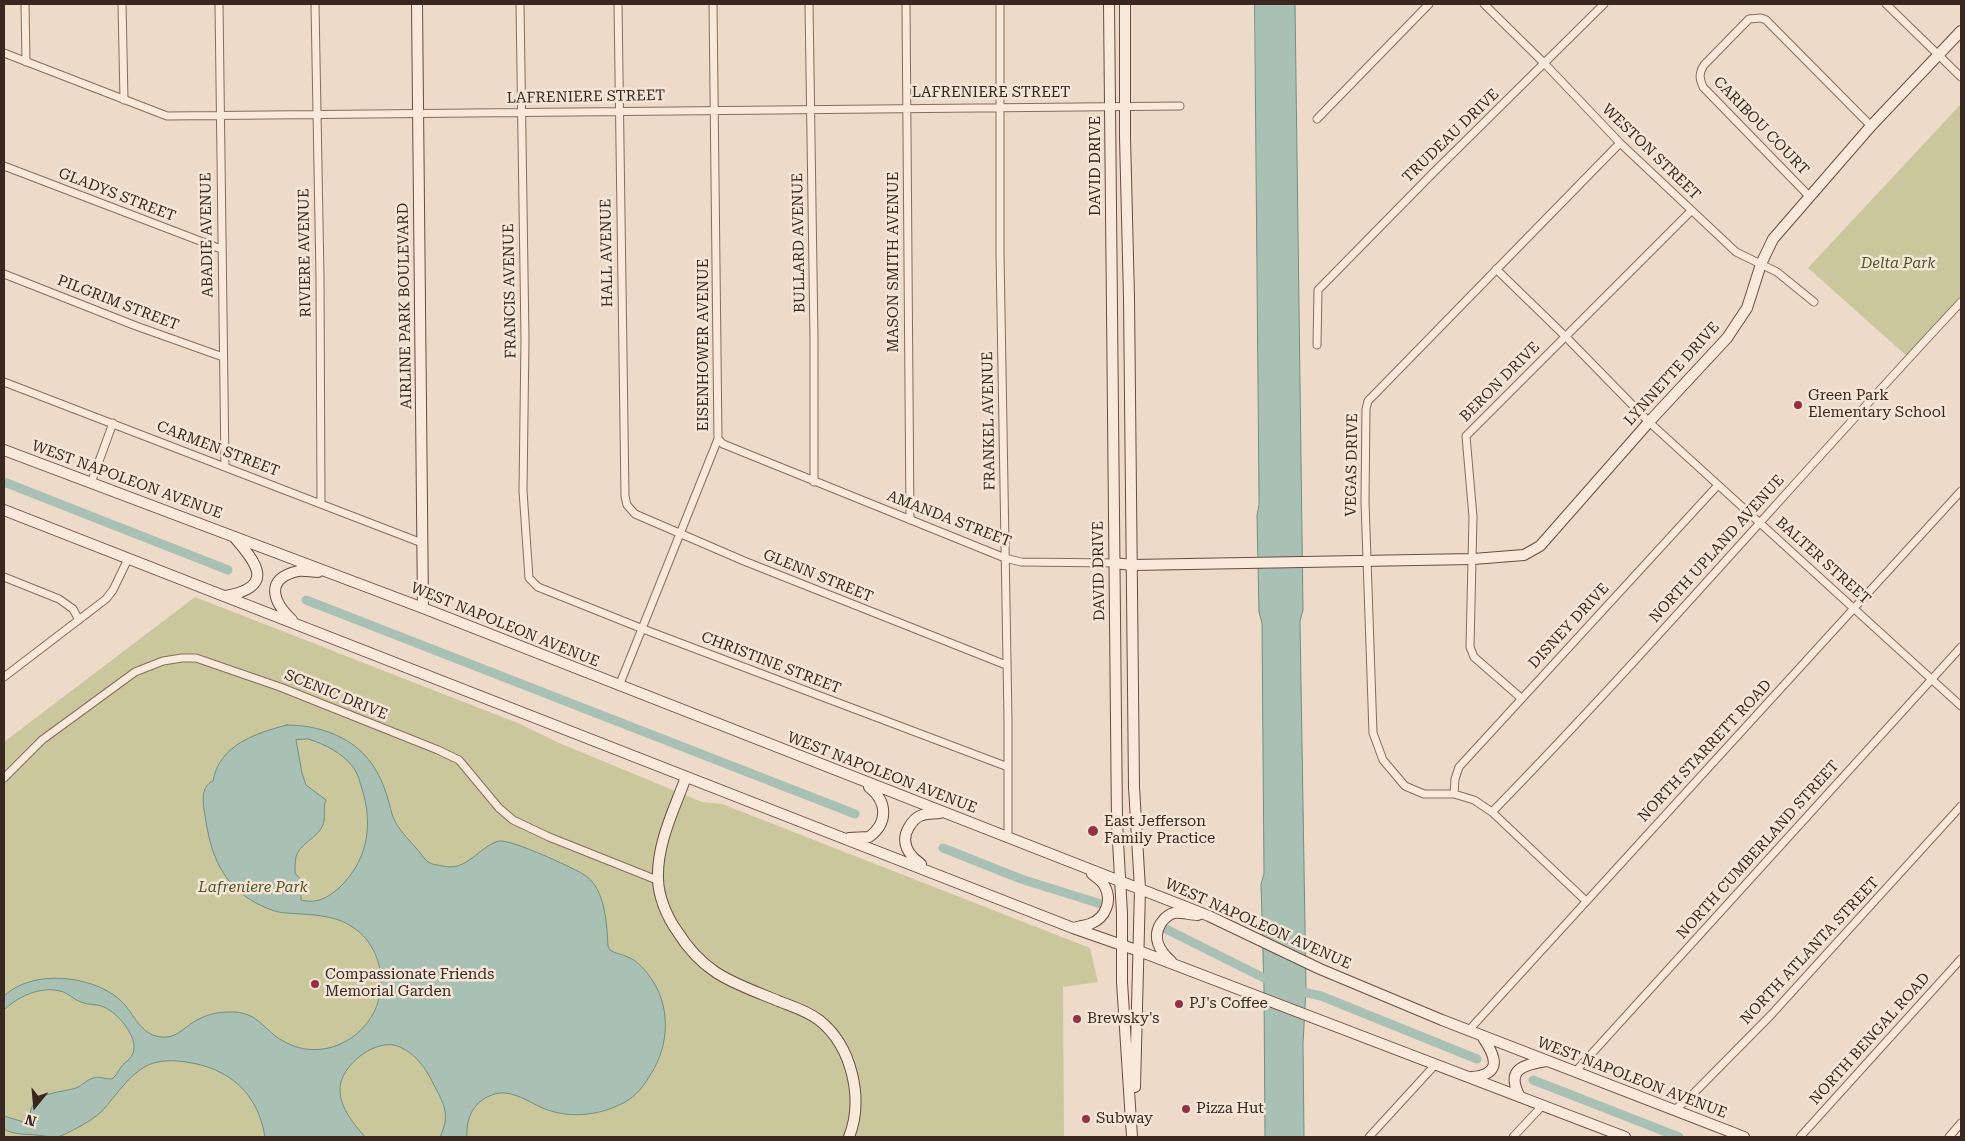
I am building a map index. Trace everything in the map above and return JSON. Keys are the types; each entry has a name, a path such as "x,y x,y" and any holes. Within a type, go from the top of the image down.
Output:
{"main road":[{"name":"AIRLINE PARK BOULEVARD","path":"417,4 423,608"},
{"name":"DAVID DRIVE","path":"1109,4 1117,823 1122,982 1134,1137"},
{"name":"DAVID DRIVE","path":"1125,4 1134,787 1140,888 1134,1137"},
{"name":"LYNNETTE DRIVE","path":"1304,563 1473,560 1524,555 1540,546 1649,422 1727,338 1747,308 1761,264 1773,239 1871,126 1961,31"},
{"path":"1112,332 1130,332"},
{"name":"WEST NAPOLEON AVENUE","path":"4,450 423,608 861,781 1140,888 1209,916 1320,969 1482,1036 1744,1137"},
{"path":"4,510 1073,928 1176,965 1625,1137"},
{"path":"224,596 243,593 255,583 258,575 256,565 233,535"},
{"name":"AMANDA STREET","path":"1114,563 1132,565 1304,563"},
{"path":"295,624 280,610 275,600 275,591 279,582 288,575 300,571 329,573"},
{"path":"686,777 662,842 658,880 666,911 685,944 699,961 723,978 804,1011 819,1020 830,1032 849,1063 854,1079 855,1112 849,1137"},
{"path":"841,837 869,837 880,826 883,818 884,807 879,796 861,781"},
{"path":"929,871 913,858 907,849 905,840 907,830 912,821 919,816 946,813"},
{"path":"1073,928 1090,924 1102,917 1107,909 1108,894 1103,883 1086,868"},
{"path":"1176,965 1166,957 1158,946 1156,935 1163,920 1173,913 1209,916"},
{"path":"1468,1078 1483,1076 1492,1070 1494,1065 1494,1056 1482,1036"},
{"path":"1520,1097 1515,1075 1518,1070 1525,1065 1547,1061"}],"street":[{"path":"25,4 26,62"},
{"path":"122,4 124,100"},
{"name":"ABADIE AVENUE","path":"219,4 225,467"},
{"name":"RIVIERE AVENUE","path":"315,4 320,287 321,503"},
{"name":"FRANCIS AVENUE","path":"520,4 525,338 523,491 528,577"},
{"name":"HALL AVENUE","path":"618,4 618,110 626,502"},
{"name":"EISENHOWER AVENUE","path":"619,686 718,438 714,4"},
{"name":"BULLARD AVENUE","path":"809,4 814,338 814,482"},
{"name":"MASON SMITH AVENUE","path":"906,4 910,520"},
{"name":"FRANKEL AVENUE","path":"1000,4 1000,253 1008,838"},
{"path":"1317,119 1429,4"},
{"name":"WESTON STREET","path":"1484,4 1545,64 1620,143 1736,252 1777,272 1814,302"},
{"name":"TRUDEAU DRIVE","path":"1317,345 1318,290 1604,4"},
{"path":"1886,4 1961,77"},
{"name":"CARIBOU COURT","path":"1809,196 1703,87 1699,79 1704,65 1749,19 1761,18 1766,20 1871,126"},
{"name":"LAFRENIERE STREET","path":"4,53 167,116 316,116 618,110 1001,106 1180,106"},
{"name":"VEGAS DRIVE","path":"1586,901 1492,812 1474,800 1454,794 1424,794 1405,786 1388,768 1378,750 1373,733 1364,501 1366,409 1368,401 1620,143"},
{"name":"GLADYS STREET","path":"4,166 221,248"},
{"name":"BERON DRIVE","path":"1521,698 1474,657 1470,647 1473,517 1466,436 1691,211"},
{"name":"BALTER STREET","path":"1496,269 1649,422 1961,706"},
{"name":"PILGRIM STREET","path":"4,274 136,326 223,357"},
{"name":"NORTH UPLAND AVENUE","path":"1492,812 1584,717 1876,393 1961,302"},
{"name":"CARMEN STREET","path":"4,382 422,543"},
{"path":"91,483 113,423"},
{"name":"AMANDA STREET","path":"718,438 723,444 1005,558 1021,562 1114,563"},
{"name":"DISNEY DRIVE","path":"1454,794 1455,779 1459,767 1718,485"},
{"name":"NORTH STARRETT ROAD","path":"1469,1030 1961,491"},
{"name":"GLENN STREET","path":"626,502 635,514 744,561 1006,665"},
{"path":"4,677 106,599 113,590 128,559"},
{"path":"4,577 59,599 73,609 79,620"},
{"name":"CHRISTINE STREET","path":"528,577 538,587 642,629 1008,767"},
{"name":"NORTH CUMBERLAND STREET","path":"1575,1072 1961,647"},
{"name":"SCENIC DRIVE","path":"4,778 42,740 135,672 163,661 196,658 280,687 459,760 499,808 513,820 549,837 658,880"},
{"name":"NORTH ATLANTA STREET","path":"1674,1110 1686,1102 1771,1015 1961,806"},
{"name":"NORTH BENGAL ROAD","path":"1800,1137 1961,959"},
{"path":"1369,1137 1435,1065"},
{"path":"1513,1137 1542,1106"},
{"path":"1949,1137 1961,1123"}],"green space":[{"name":"Delta Park","path":"1961,104 1961,298 1908,357 1808,268"},
{"name":"Lafreniere Park","path":"195,597 520,724 559,743 702,802 722,804 1090,948 1098,982 1063,987 1064,1137 4,1137 4,742"}],"shaded area":[{"path":"1255,4 1295,4 1303,610 1300,621 1306,989 1303,1044 1304,1137 1265,1137 1261,884 1264,874 1262,623 1259,612 1257,515 1259,505"},
{"path":"287,725 315,728 329,732 359,749 377,771 398,826 428,862 451,867 459,865 499,841 516,844 554,860 583,874 590,880 596,887 602,901 610,950 631,958 646,972 656,986 664,1012 665,1026 661,1052 649,1077 636,1094 624,1103 601,1112 573,1115 545,1109 508,1093 495,1094 482,1100 473,1110 468,1123 467,1137 440,1137 445,1123 445,1111 432,1081 425,1069 412,1054 400,1047 391,1045 371,1049 361,1055 352,1063 341,1081 342,1103 356,1127 365,1137 265,1137 256,1108 239,1085 216,1070 186,1062 171,1061 153,1063 141,1069 134,1074 99,1114 64,1135 49,1137 16,1133 4,1129 4,1116 27,1123 33,1105 41,1097 76,1088 93,1078 112,1079 134,1051 134,1043 129,1031 116,1015 103,1007 81,1002 63,992 52,990 37,991 15,1001 4,1010 4,996 16,987 30,982 61,978 78,980 93,985 119,999 140,1025 150,1034 163,1037 174,1035 197,1020 209,1015 230,1012 254,1018 283,1041 299,1048 316,1050 332,1047 347,1040 371,1018 378,1002 381,977 378,960 366,939 347,923 339,920 313,915 279,912 268,909 246,897 227,878 214,855 210,842 203,796 206,787 213,781 223,758 241,742 263,732","holes":["308,739 338,753 353,767 358,776 366,805 367,831 362,855 348,878 335,892 317,901 307,901 301,900 301,893 305,884 295,873 296,859 301,848 320,831 324,820 326,800 306,785 296,740"]}],"waterway":[{"path":"4,482 228,570"},
{"path":"306,600 855,814"},
{"path":"943,848 1021,879 1101,904"},
{"path":"1164,928 1274,983"},
{"path":"1295,990 1321,996 1477,1059"},
{"path":"1533,1080 1679,1137"}],"place":[{"name":"Green Park Elementary School","path":"1798,405"},
{"name":"East Jefferson Family Practice","path":"1093,831"},
{"name":"Compassionate Friends Memorial Garden","path":"315,984"},
{"name":"PJ's Coffee","path":"1179,1004"},
{"name":"Brewsky's","path":"1077,1019"},
{"name":"Pizza Hut","path":"1186,1109"},
{"name":"Subway","path":"1086,1119"}]}
